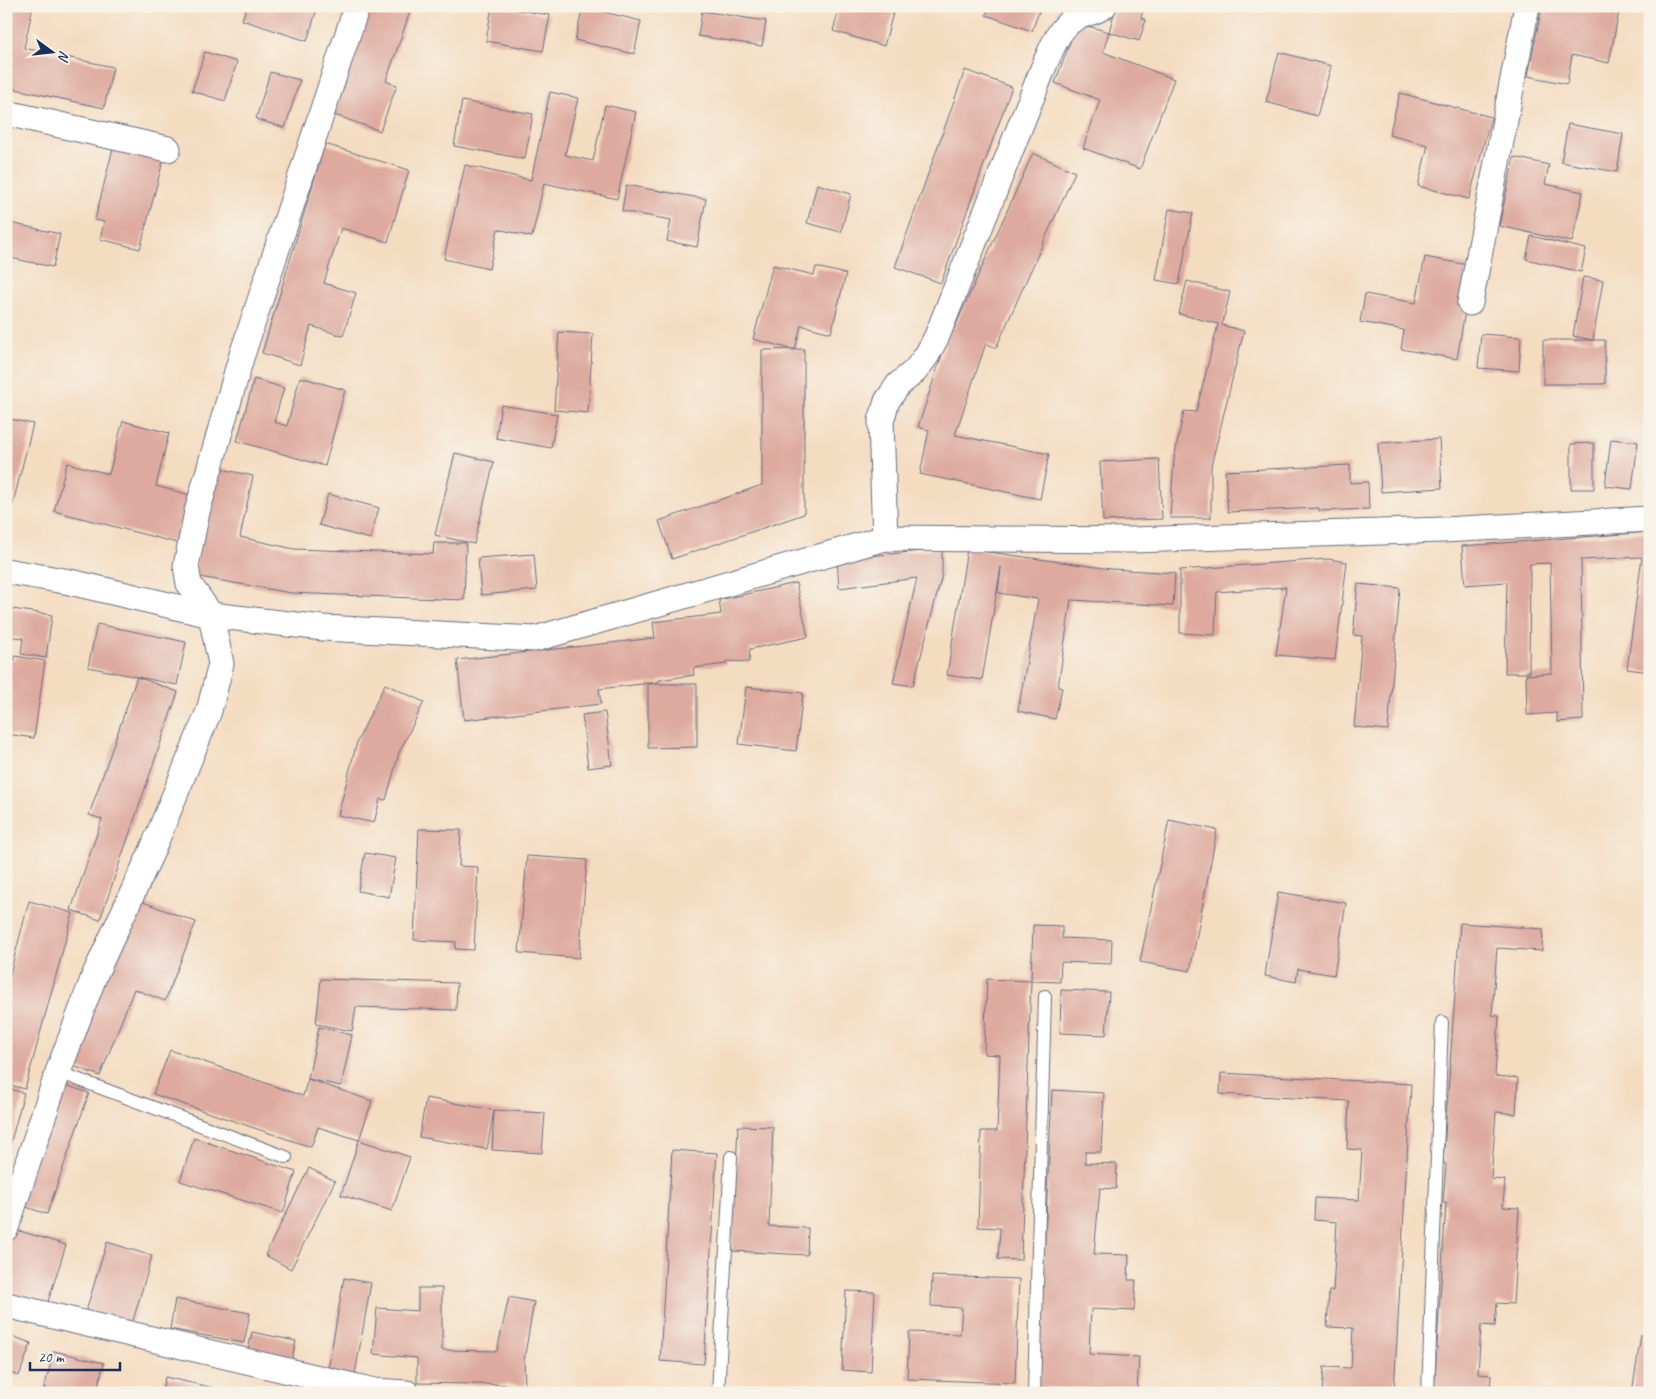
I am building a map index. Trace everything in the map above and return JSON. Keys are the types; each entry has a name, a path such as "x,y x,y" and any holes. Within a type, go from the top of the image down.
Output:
{"street":[{"path":"6,1228 58,1072 94,974 152,851 210,711 221,664 211,615 189,584 186,566 197,512 241,358 357,6"},
{"path":"885,538 881,421 887,401 898,385 927,356 937,336 1042,70 1061,30 1075,19 1098,11 1104,6"},
{"path":"1470,302 1527,6"},
{"path":"6,112 168,148"},
{"path":"6,571 70,582 211,615 323,628 535,639 885,538 1132,540 1443,530 1650,519"},
{"path":"6,1305 353,1386 388,1393 407,1393"}],"lane":[{"path":"1034,1393 1046,996"},
{"path":"1428,1393 1442,1022"},
{"path":"58,1072 286,1157"},
{"path":"718,1393 731,1157"}],"building":[{"path":"11,6 33,6 24,48 113,67 104,108 6,87 6,28"},
{"path":"247,6 318,6 307,41 242,20"},
{"path":"369,6 412,6 386,81 397,85 380,131 332,114"},
{"path":"421,6 436,6 434,11"},
{"path":"492,6 550,15 543,51 486,41"},
{"path":"840,6 895,6 884,46 833,31"},
{"path":"989,6 1041,6 1032,31 986,15"},
{"path":"1116,6 1144,6 1141,18 1146,20 1139,41 1109,32"},
{"path":"1542,6 1620,6 1609,63 1572,55 1567,84 1528,76"},
{"path":"583,7 641,21 634,54 575,40"},
{"path":"702,11 766,21 762,46 698,36"},
{"path":"1077,23 1109,32 1103,52 1174,79 1140,169 1083,148 1100,100 1055,83"},
{"path":"205,52 237,62 225,101 192,91"},
{"path":"1279,52 1331,66 1317,116 1266,102"},
{"path":"965,70 1012,87 941,283 895,267"},
{"path":"270,72 300,80 285,128 256,119"},
{"path":"550,92 578,98 565,155 593,161 605,105 636,112 617,199 544,183 532,237 498,229 489,269 444,259 465,165 531,180"},
{"path":"1400,93 1491,117 1469,199 1418,186 1428,145 1389,135"},
{"path":"462,101 533,114 525,159 454,146"},
{"path":"1568,124 1623,134 1617,172 1561,162"},
{"path":"325,144 409,170 388,242 341,228 324,283 356,293 343,336 311,326 300,365 262,353"},
{"path":"113,148 163,161 140,249 100,239 104,222 95,220"},
{"path":"1033,153 1075,172 996,348 986,343 955,435 1049,454 1040,499 920,474 929,430 918,427 951,327 954,329"},
{"path":"1514,157 1549,165 1545,184 1583,192 1572,242 1499,226"},
{"path":"817,184 851,194 841,232 807,223"},
{"path":"626,185 706,199 697,247 667,241 671,220 622,211"},
{"path":"1169,209 1193,213 1179,284 1156,280"},
{"path":"6,222 60,234 53,267 6,257"},
{"path":"1531,236 1586,249 1581,272 1526,259"},
{"path":"1425,257 1468,265 1460,310 1465,311 1457,359 1401,349 1404,330 1360,322 1365,294 1416,303"},
{"path":"773,265 814,275 816,267 846,274 831,333 801,325 795,350 753,339"},
{"path":"1583,277 1603,280 1593,340 1573,336"},
{"path":"1187,281 1230,292 1222,325 1244,331 1211,466 1211,518 1170,518 1174,459 1184,411 1196,412 1218,324 1179,314"},
{"path":"1650,319 1650,333 1647,332"},
{"path":"559,332 593,334 588,413 554,410"},
{"path":"1481,334 1521,337 1519,371 1478,368"},
{"path":"1543,340 1605,340 1605,384 1543,384"},
{"path":"804,349 804,514 672,559 659,521 762,485 762,350"},
{"path":"300,377 345,390 325,466 237,441 254,379 284,388 274,422 287,426"},
{"path":"501,405 557,414 551,448 496,438"},
{"path":"6,418 33,424 12,507 6,505"},
{"path":"123,421 169,433 156,486 194,496 181,544 54,511 67,463 109,474"},
{"path":"1439,439 1442,488 1381,492 1378,443"},
{"path":"1611,439 1638,442 1632,489 1605,486"},
{"path":"1594,443 1594,489 1571,489 1571,444"},
{"path":"455,453 494,462 474,544 435,535"},
{"path":"1159,459 1162,519 1103,521 1100,462"},
{"path":"1350,465 1350,483 1368,482 1369,509 1319,511 1319,508 1228,512 1225,471"},
{"path":"217,468 253,476 240,537 294,549 433,554 434,543 466,543 464,600 291,593 194,576"},
{"path":"328,494 379,508 370,539 319,525"},
{"path":"1650,532 1650,672 1627,669 1642,557 1581,560 1583,720 1557,722 1557,713 1527,715 1526,675 1552,673 1550,563 1530,564 1529,673 1505,673 1507,582 1465,585 1462,546"},
{"path":"942,549 942,575 913,686 893,683 917,578 839,588 837,559"},
{"path":"967,549 1111,569 1175,573 1173,606 1071,600 1058,687 1062,688 1055,719 1018,711 1038,599 998,593 1001,567 982,680 947,675"},
{"path":"534,554 537,590 481,595 478,558"},
{"path":"1328,559 1347,562 1335,660 1276,655 1286,587 1217,592 1215,635 1180,633 1180,570"},
{"path":"796,583 808,637 750,649 749,662 726,661 726,664 693,668 694,675 659,680 659,682 599,689 601,704 464,720 457,660 655,638 653,622 721,614 719,600"},
{"path":"1358,584 1400,588 1388,730 1354,727 1362,636 1353,635"},
{"path":"6,608 52,615 46,658 21,654 23,638 6,636"},
{"path":"97,624 186,642 177,685 88,667"},
{"path":"15,656 45,661 34,738 6,734 6,659 15,660"},
{"path":"137,677 178,692 100,920 71,910 102,819 89,815"},
{"path":"385,684 424,702 399,753 386,800 380,799 374,823 338,815 357,742"},
{"path":"648,684 697,684 697,747 648,748"},
{"path":"746,687 803,693 796,751 739,744"},
{"path":"605,712 612,765 588,768 582,715"},
{"path":"1169,820 1217,830 1190,971 1140,962"},
{"path":"419,829 461,830 459,866 478,867 474,950 455,949 456,942 414,940"},
{"path":"365,853 396,858 389,897 358,891"},
{"path":"527,856 587,860 579,958 519,953"},
{"path":"1278,892 1346,903 1334,975 1298,969 1296,982 1265,976"},
{"path":"135,899 196,922 165,1001 134,989 100,1076 71,1065"},
{"path":"29,901 73,913 25,1089 6,1084 6,989"},
{"path":"1460,923 1543,929 1542,951 1497,948 1492,1015 1499,1016 1495,1076 1518,1078 1516,1114 1496,1112 1491,1179 1505,1180 1503,1207 1519,1208 1513,1304 1497,1303 1495,1326 1481,1325 1478,1374 1491,1375 1490,1393 1434,1393 1446,1203 1443,1203 1446,1164 1443,1163"},
{"path":"1033,925 1062,926 1062,938 1112,940 1111,964 1061,962 1060,982 1031,981"},
{"path":"321,979 457,983 456,1010 356,1007 352,1031 316,1024"},
{"path":"987,979 1031,981 1021,1260 998,1259 1000,1228 978,1227 981,1131 997,1131 1000,1055 984,1054"},
{"path":"1061,990 1109,992 1106,1035 1060,1033"},
{"path":"319,1027 352,1035 341,1086 308,1079"},
{"path":"170,1050 303,1096 308,1079 372,1101 359,1140 318,1127 311,1147 153,1094"},
{"path":"1221,1073 1411,1084 1394,1393 1322,1393 1324,1367 1351,1368 1353,1328 1327,1327 1329,1291 1333,1291 1337,1222 1314,1220 1315,1198 1359,1200 1362,1150 1347,1149 1349,1101 1220,1094"},
{"path":"62,1084 89,1093 47,1214 20,1205"},
{"path":"6,1088 24,1093 7,1156 6,1156"},
{"path":"1052,1090 1104,1093 1101,1152 1085,1152 1085,1163 1117,1164 1116,1189 1100,1188 1094,1254 1129,1255 1128,1280 1136,1280 1134,1311 1091,1309 1089,1354 1139,1357 1137,1392 1038,1387"},
{"path":"426,1098 494,1110 487,1149 419,1137"},
{"path":"494,1110 545,1113 542,1153 492,1150"},
{"path":"738,1126 773,1127 769,1226 808,1228 807,1255 732,1251"},
{"path":"194,1138 296,1172 283,1213 180,1181"},
{"path":"359,1140 410,1157 392,1211 341,1195"},
{"path":"672,1150 717,1153 704,1364 660,1361"},
{"path":"309,1168 335,1181 291,1269 265,1255"},
{"path":"10,1228 66,1245 46,1308 6,1296 6,1241"},
{"path":"107,1242 152,1256 132,1324 86,1311"},
{"path":"932,1276 1019,1279 1015,1383 907,1379 909,1332 960,1334 962,1308 931,1306"},
{"path":"344,1278 371,1283 354,1380 327,1376"},
{"path":"418,1288 442,1288 442,1350 497,1351 509,1297 534,1302 524,1360 525,1385 417,1383 417,1358 373,1354 377,1308 418,1311"},
{"path":"846,1291 875,1292 871,1372 842,1370"},
{"path":"175,1299 250,1313 244,1343 170,1329"},
{"path":"252,1332 296,1341 290,1368 246,1359"},
{"path":"6,1334 31,1343 19,1376 10,1373 6,1381"},
{"path":"1641,1335 1650,1337 1650,1393 1632,1393"},
{"path":"54,1351 104,1363 96,1393 61,1393 44,1389"},
{"path":"165,1377 232,1392 232,1393 162,1393"}]}
